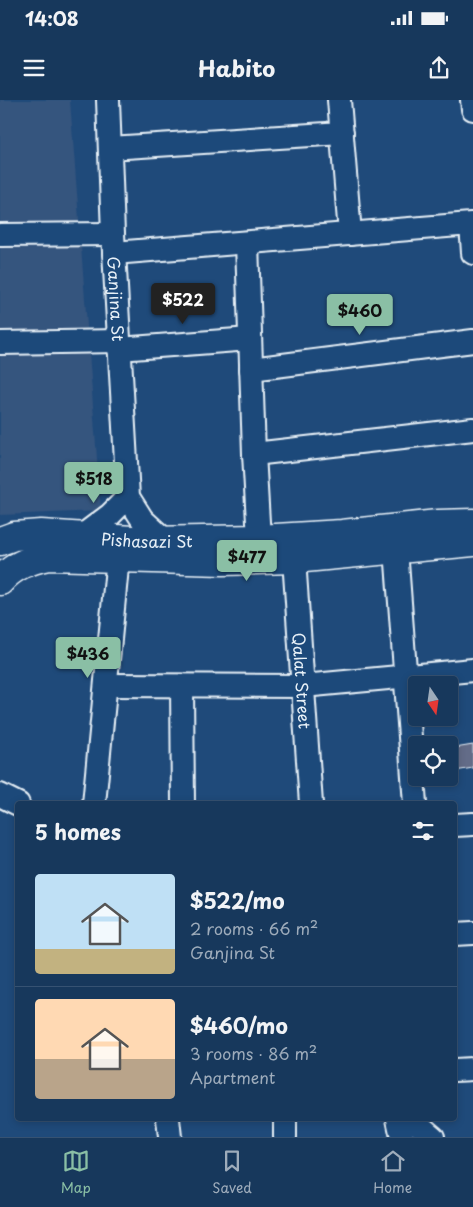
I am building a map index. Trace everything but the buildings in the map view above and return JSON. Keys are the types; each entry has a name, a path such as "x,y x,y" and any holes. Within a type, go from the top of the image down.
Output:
{"main road":[{"name":"Pishasazi St","path":"0,541 28,534 167,542 259,539 342,534 438,524 473,523"},
{"name":"Pishasazi St","path":"3,569 48,556 223,561 294,559 473,542"}],"street":[{"name":"Ganjina St","path":"108,100 113,243 128,497 142,519 167,542"},
{"path":"339,100 350,234"},
{"path":"472,100 473,109"},
{"path":"110,148 342,133"},
{"path":"0,235 113,243 247,243 471,224 473,253"},
{"path":"247,243 254,454 259,539"},
{"path":"0,343 119,345 250,339"},
{"path":"251,369 473,341"},
{"path":"254,454 473,429"},
{"path":"82,536 110,515 128,497"},
{"path":"396,549 415,801"},
{"path":"94,801 118,557"},
{"name":"Qalat Street","path":"294,559 311,801"},
{"path":"106,685 303,686 473,670"},
{"path":"182,686 183,801"},
{"path":"0,795 15,802"},
{"path":"457,825 473,824"},
{"path":"457,934 473,932"},
{"path":"457,1070 473,1069"},
{"path":"168,1121 170,1137"},
{"path":"285,1121 285,1137"},
{"path":"398,1121 402,1137"},
{"path":"414,1121 433,1137"}],"shaded area":[{"path":"0,100 70,100 101,511 0,515"}]}
